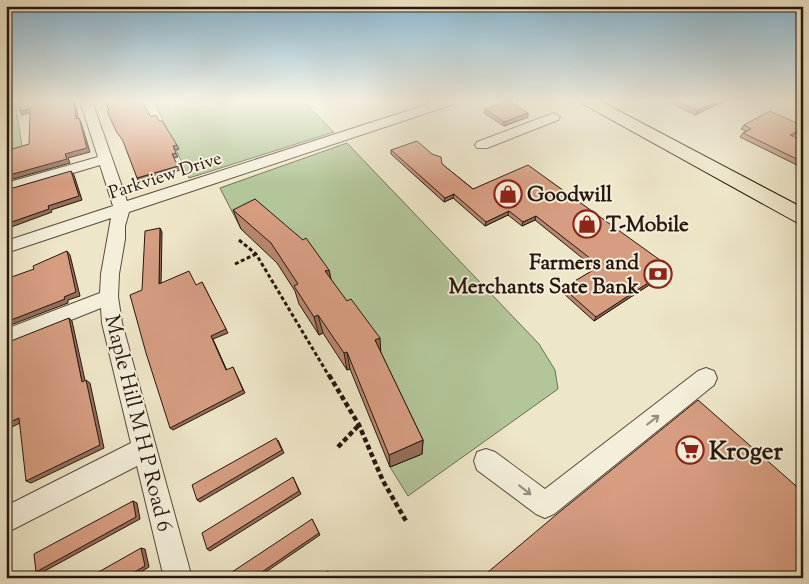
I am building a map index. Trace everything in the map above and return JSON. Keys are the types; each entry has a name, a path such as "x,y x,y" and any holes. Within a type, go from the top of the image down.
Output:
{"main road":[{"path":"639,128 803,217"}],"street":[{"path":"95,128 122,209"},
{"name":"Parkview Drive","path":"6,247 367,128"},
{"path":"482,145 525,128"},
{"path":"6,188 106,160"},
{"name":"Maple Hill M H P Road 6","path":"122,209 117,226 117,239 110,274 112,323 178,578"},
{"path":"6,338 110,297"},
{"path":"486,461 545,506 706,378"},
{"path":"6,520 145,449"}],"path":[{"path":"239,240 256,254 359,425 383,482 406,521"},
{"path":"235,264 256,254"},
{"path":"338,448 359,425"}],"green space":[{"path":"6,128 19,128 22,147 6,151"},
{"path":"166,128 330,128 334,132 189,178"},
{"path":"347,143 539,344 555,370 558,389 408,496 390,467 421,454 261,218 241,229 220,188"}],"building":[{"path":"29,128 82,128 87,148 65,154 67,159 6,176 6,151 29,144"},
{"path":"115,128 167,128 177,145 173,146 176,153 172,154 178,166 137,178 123,141"},
{"path":"750,128 803,128 790,135 803,141 803,162 743,133 751,129"},
{"path":"417,141 432,154 441,157 442,164 473,189 528,165 671,268 596,317 563,288 600,266 536,216 523,222 509,211 486,222 454,194 445,198 391,150"},
{"path":"71,171 79,196 48,206 49,209 6,224 6,190"},
{"path":"255,199 303,240 306,238 329,270 325,271 347,301 351,299 380,338 375,340 423,440 389,455 347,352 344,353 318,315 314,317 294,286 298,284 271,243 233,210"},
{"path":"160,228 159,284 189,271 196,285 202,282 226,329 211,336 226,370 233,367 243,390 170,428 130,295 142,290 145,231"},
{"path":"67,251 76,292 64,297 65,299 6,322 6,279 34,269 33,266"},
{"path":"69,318 82,382 86,380 100,445 26,481 19,418 6,424 6,343"},
{"name":"Kroger","path":"698,400 803,492 803,578 481,578 557,514"},
{"path":"276,438 282,450 197,500 192,485"},
{"path":"293,477 299,491 207,549 202,533"},
{"path":"133,501 136,517 36,572 34,554"},
{"path":"312,519 319,533 253,578 223,578"},
{"path":"141,548 145,566 124,578 88,578"},
{"path":"328,571 331,578 319,578"},
{"path":"43,573 44,578 36,578"}],"place":[{"name":"Goodwill","path":"508,194"},
{"name":"T-Mobile","path":"587,224"},
{"name":"Farmers and Merchants Sate Bank","path":"658,274"},
{"name":"Kroger","path":"690,450"}]}
